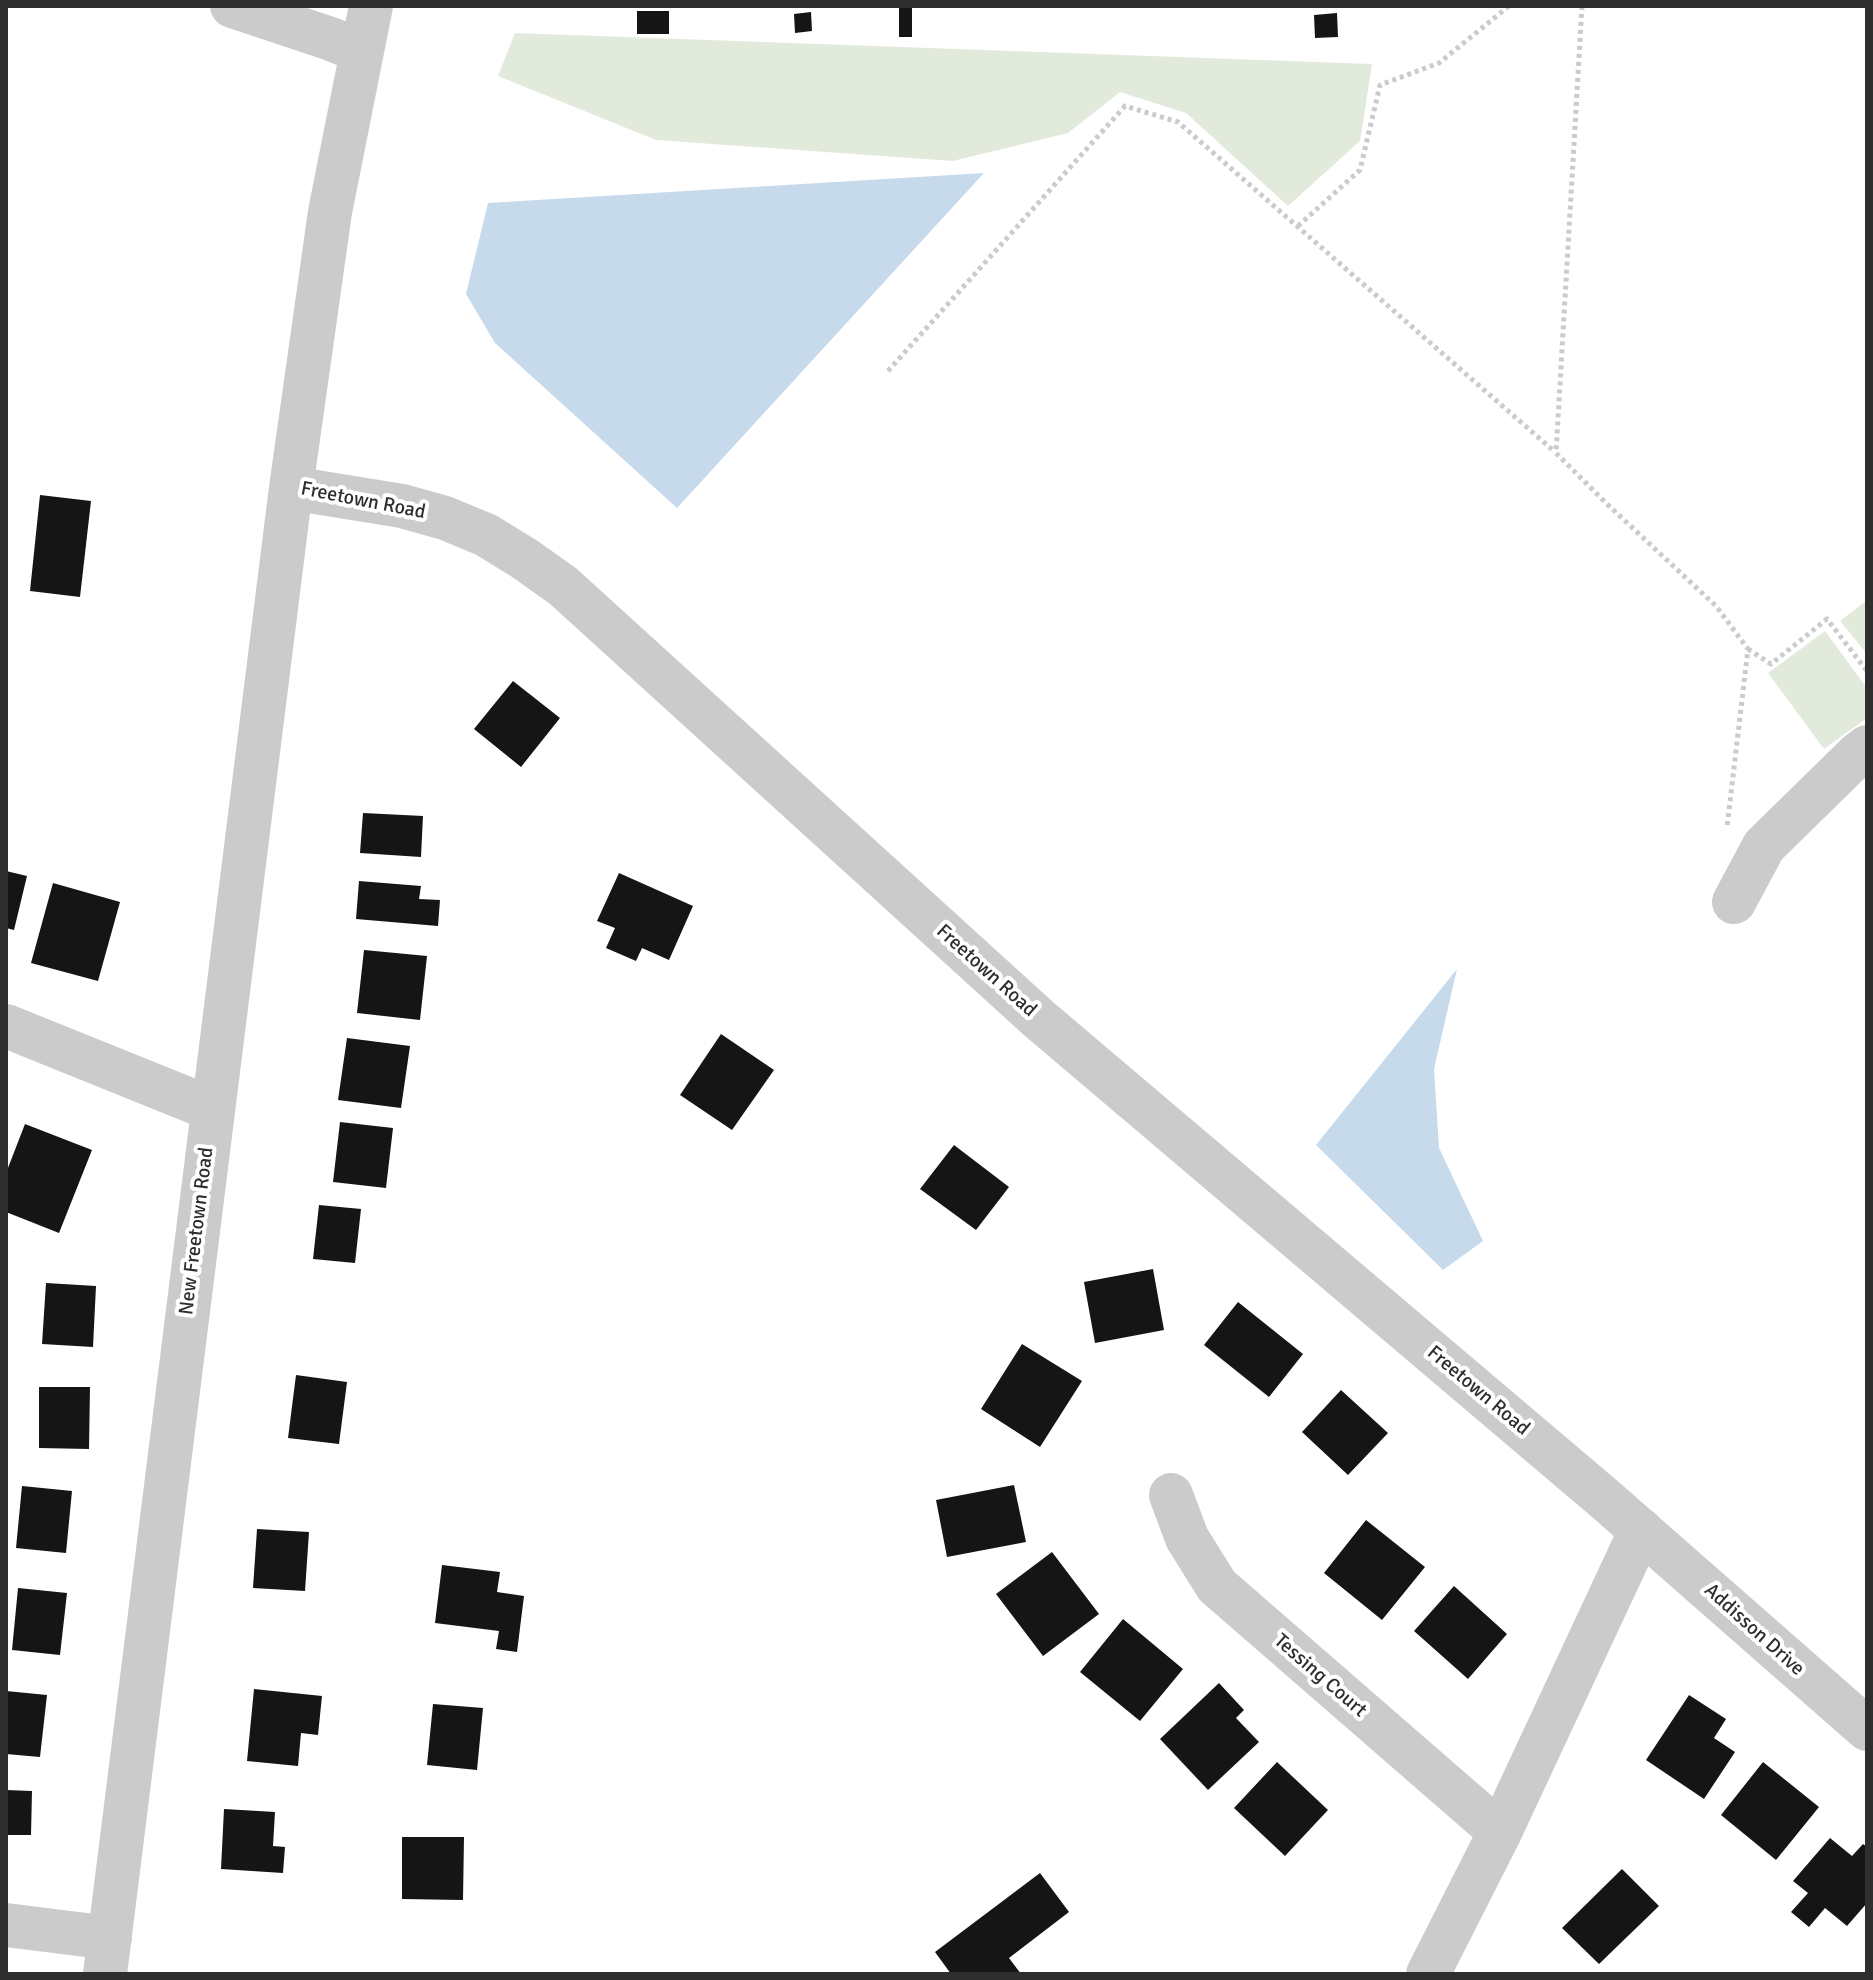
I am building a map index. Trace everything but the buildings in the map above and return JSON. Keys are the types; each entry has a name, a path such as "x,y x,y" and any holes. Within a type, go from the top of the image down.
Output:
{"street":[{"path":"232,6 360,51"},
{"name":"Freetown Road","path":"371,6 330,212 291,488 402,506 445,518 486,535 563,586 1039,1019 1641,1530"},
{"name":"New Freetown Road","path":"108,1956 291,488"},
{"path":"1734,902 1764,846 1867,747"},
{"path":"6,1026 212,1109"},
{"name":"Tessing Court","path":"1171,1495 1187,1538 1217,1586 1500,1832"},
{"path":"1428,1974 1500,1832 1641,1530"},
{"name":"Addisson Drive","path":"1641,1530 1860,1713"},
{"path":"6,1925 108,1956"}],"path":[{"path":"1298,226 1360,170 1380,85 1439,63 1509,6"},
{"path":"1556,453 1582,6"},
{"path":"888,371 1125,106 1178,122 1556,453 1716,606 1748,649 1771,664 1827,619 1867,671"},
{"path":"1725,837 1748,649"}],"green space":[{"path":"515,33 1372,64 1360,141 1288,206 1186,113 1120,92 1068,133 953,161 656,140 498,76"},
{"path":"1867,600 1867,654 1840,621"},
{"path":"1825,631 1867,688 1867,718 1824,749 1768,673"}],"water":[{"path":"984,173 677,508 495,343 466,294 488,203"},
{"path":"1457,969 1434,1069 1439,1148 1483,1241 1443,1270 1316,1145"}]}
